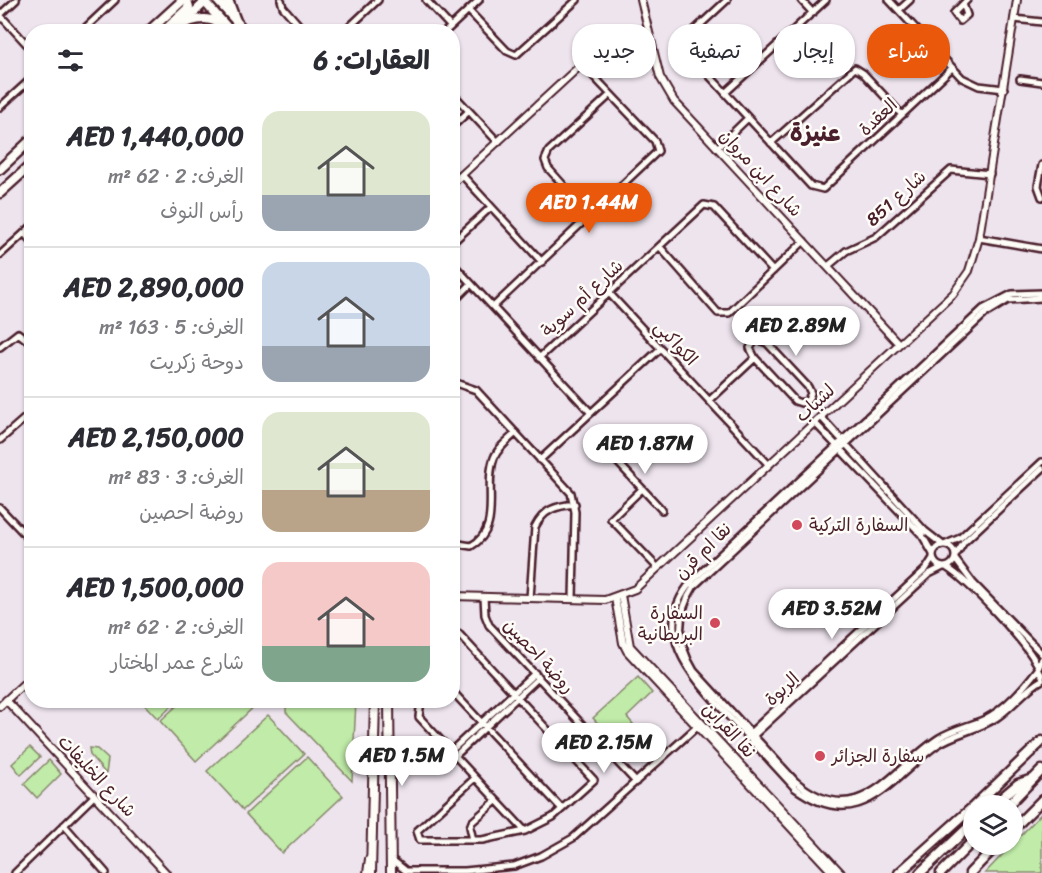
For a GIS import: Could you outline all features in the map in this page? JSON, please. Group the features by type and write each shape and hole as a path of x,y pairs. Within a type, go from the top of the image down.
{"main road":[{"path":"157,24 185,0 189,7 171,24"},
{"path":"217,0 239,24"},
{"path":"228,0 236,21"},
{"path":"182,24 205,1 225,24"},
{"path":"188,24 202,18 214,20 220,24"},
{"path":"0,169 24,146"},
{"path":"0,193 24,171"},
{"path":"371,873 375,708"},
{"path":"389,708 391,873"},
{"path":"986,795 1042,741"},
{"path":"1018,795 1042,770"},
{"path":"1005,795 1018,784 1033,779"},
{"path":"1023,819 1042,800"},
{"path":"901,871 963,816"},
{"path":"920,873 963,832"},
{"path":"941,873 963,851"},
{"path":"970,873 987,855"},
{"path":"901,871 933,859"}],"street":[{"path":"16,0 0,15 24,41"},
{"path":"90,24 115,0"},
{"path":"281,0 283,7 298,24"},
{"path":"353,24 378,0"},
{"path":"426,0 447,24"},
{"path":"453,24 479,0"},
{"path":"468,10 510,54 516,55 577,0"},
{"name":"شارع ابن مروان","path":"641,0 647,24"},
{"name":"العقدة","path":"727,0 685,39 683,45 811,186 821,190 952,68"},
{"path":"801,0 813,12"},
{"path":"725,93 826,0"},
{"path":"889,0 952,68 970,83 1004,88"},
{"path":"899,10 910,0"},
{"name":"لشباب","path":"618,596 634,588 658,568 958,289 969,271 979,238 1017,0"},
{"path":"1014,19 1042,22"},
{"name":"شارع ابن مروان","path":"656,61 665,89 899,344"},
{"path":"771,143 855,68 902,115"},
{"path":"542,262 462,175 572,73"},
{"path":"493,307 658,151 655,141 595,78"},
{"path":"1020,79 1042,82"},
{"path":"0,107 24,85"},
{"path":"591,216 548,168 544,160 549,151 610,95"},
{"path":"460,101 498,142"},
{"path":"460,119 469,111"},
{"path":"717,148 748,118"},
{"path":"1042,165 1038,186 1042,197"},
{"name":"شارع 851","path":"828,266 846,251 876,237 951,170 990,174"},
{"name":"شارع أم سوية","path":"539,358 702,206 709,204 773,271"},
{"path":"460,236 491,207"},
{"path":"0,255 24,233"},
{"path":"979,238 1042,249"},
{"path":"660,247 721,314 729,313 804,241"},
{"path":"460,272 591,413"},
{"path":"460,295 471,284"},
{"name":"نقا ام قرن","path":"1042,292 1018,292 989,304 840,444 694,586 682,608 680,634 687,658 694,671 750,736 802,792 830,804 858,803 885,791 937,745 996,718 1042,678"},
{"name":"الكواكبي","path":"609,293 769,465"},
{"name":"نقا ام قرن","path":"840,444 989,310 1015,298 1042,298"},
{"path":"0,347 18,333 24,338"},
{"path":"756,339 762,339 808,387 811,393 808,400 801,404 795,401 755,358 751,353 750,345 756,339"},
{"path":"540,460 660,349"},
{"path":"709,401 755,358"},
{"path":"460,384 476,390 568,489 575,504 573,599"},
{"path":"821,417 840,444 922,535 937,564 960,577 1018,638 1038,667 1042,678"},
{"path":"0,440 24,419"},
{"path":"815,423 840,444 925,531 953,549 974,584 1042,654"},
{"path":"460,544 471,546 485,536 489,526 492,464 498,450 516,433"},
{"path":"611,455 662,510"},
{"path":"933,556 944,545 960,537 1042,462"},
{"path":"945,567 956,557 964,542 1042,469"},
{"path":"642,489 611,519 658,568"},
{"path":"530,598 533,532 537,523 553,507 575,504"},
{"path":"0,508 24,534"},
{"name":"الربوة","path":"750,736 926,569 933,556"},
{"name":"الربوة","path":"750,736 929,574 945,567"},
{"path":"460,596 605,600 618,596"},
{"name":"نقا القراين","path":"618,596 625,648 841,873"},
{"name":"روضة احصين","path":"484,597 485,615 489,624 636,782"},
{"path":"460,635 594,780 562,809 525,831 502,838 426,842 420,840 416,834 475,778"},
{"name":"نقا ام قرن","path":"750,736 805,789 834,800 856,798 886,784 941,737 995,713 1024,687 1042,659"},
{"path":"453,754 537,675"},
{"path":"0,706 24,683"},
{"path":"460,699 562,809"},
{"name":"شارع الخليفات","path":"6,700 166,873"},
{"path":"420,708 419,717 525,831"},
{"path":"408,873 491,870 529,862 573,838 699,724"},
{"name":"نقا القراين","path":"699,724 833,873"},
{"path":"15,873 94,796"},
{"path":"473,840 470,827 472,822 496,801"},
{"path":"64,825 106,873"},
{"path":"366,873 371,843"},
{"path":"391,859 400,868 415,872"}],"green space":[{"path":"638,677 652,693 627,717 633,724 614,741 593,718"},
{"path":"148,708 170,708 158,719"},
{"path":"174,708 253,708 196,761 160,721"},
{"path":"286,708 356,708 352,781 286,712"},
{"path":"268,715 304,754 243,810 207,771"},
{"path":"30,747 40,757 21,775 12,764"},
{"path":"89,748 97,749 108,759 106,774 90,755"},
{"path":"307,757 343,796 282,853 246,814"},
{"path":"49,760 61,774 37,798 24,784"},
{"path":"1042,813 1042,873 985,873 1002,855 1023,855 1023,833"}],"place":[{"name":"السفارة التركية","path":"797,525"},
{"name":"السفارة البريطانية","path":"715,623"},
{"name":"سفارة الجزائر","path":"820,756"}],"district":[{"name":"عنيزة","path":"815,133"}]}
